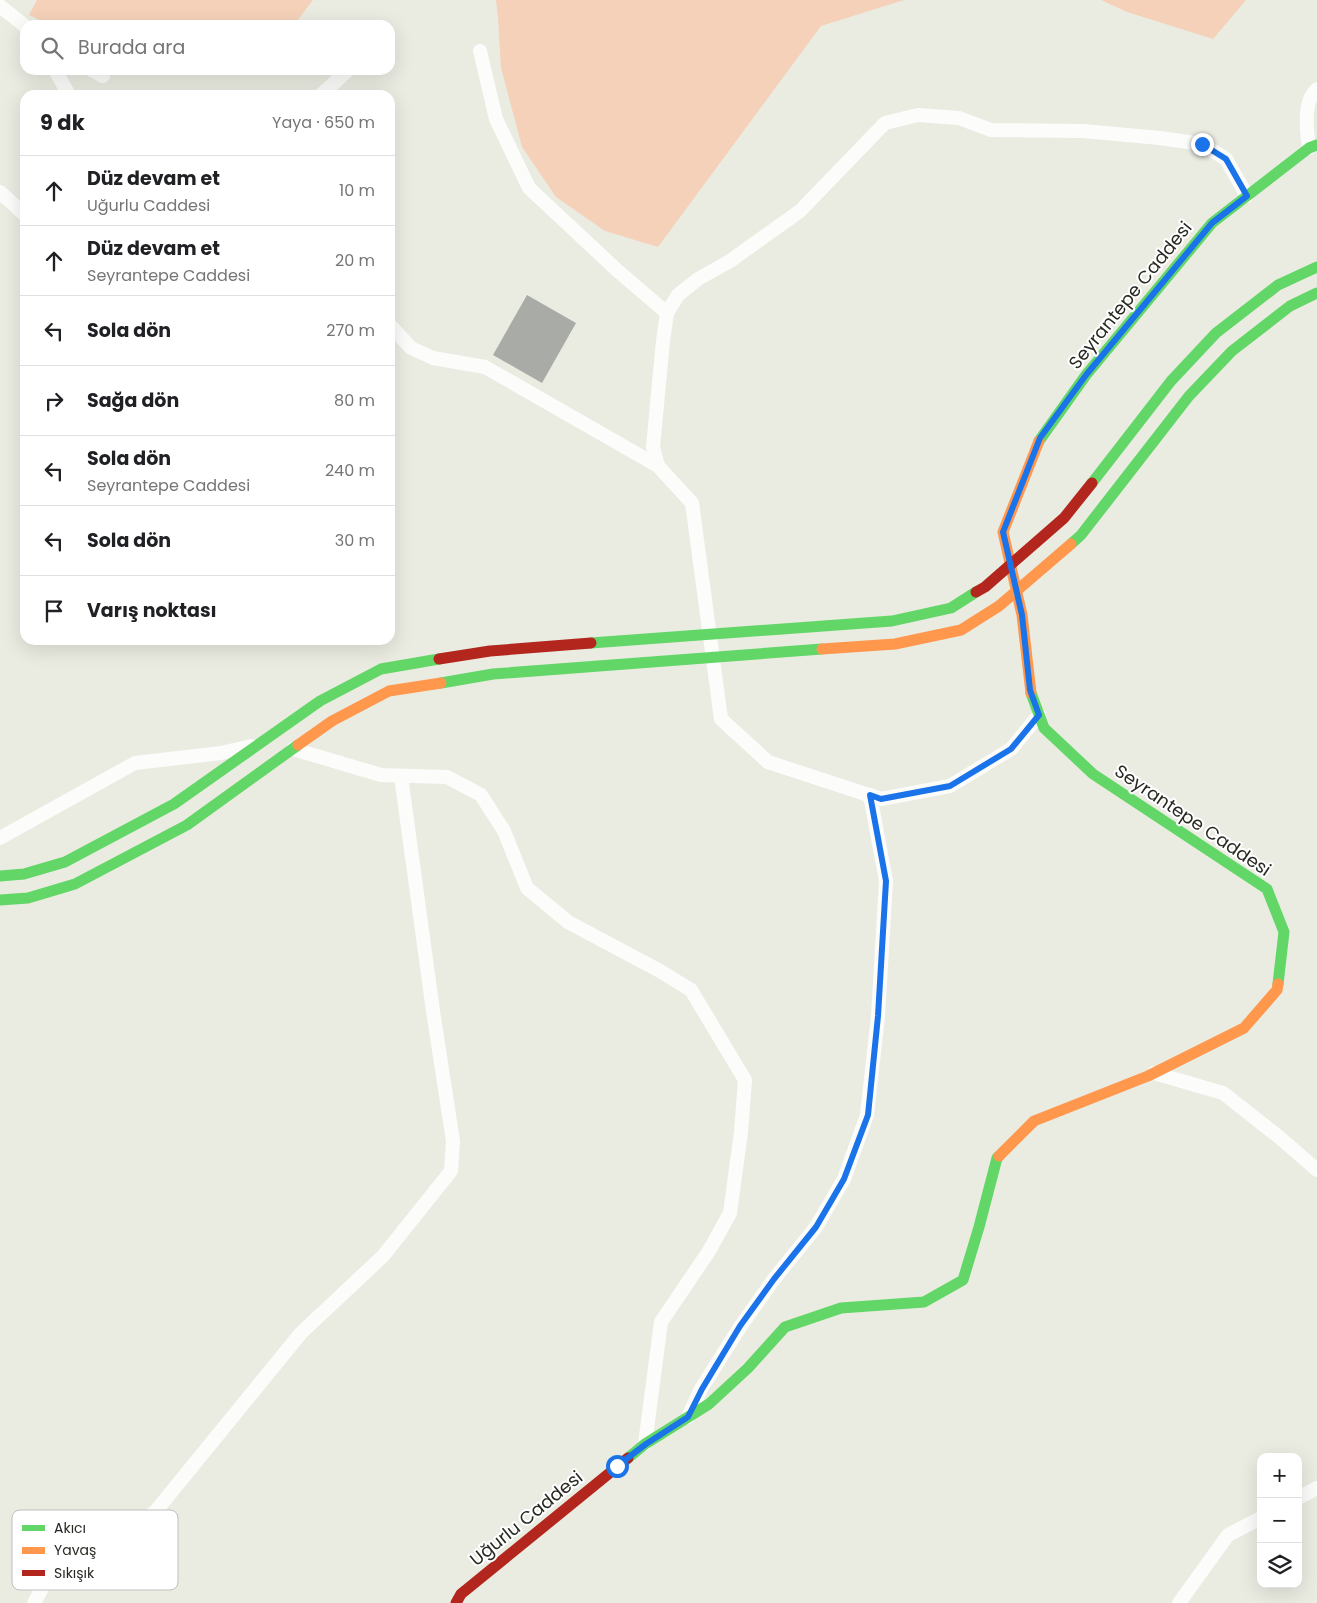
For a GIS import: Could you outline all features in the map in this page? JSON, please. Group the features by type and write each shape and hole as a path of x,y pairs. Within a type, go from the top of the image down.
{"main road":[{"name":"Seyrantepe Caddesi","path":"646,1444 709,1404 748,1368 785,1327 841,1308 924,1302 963,1280 980,1227 997,1158 1034,1121 1154,1073 1244,1028 1277,990 1284,932 1267,889 1093,774 1044,728 1030,690 1022,615 1003,532 1040,438 1086,375 1212,223 1313,147"},
{"path":"0,876 24,874 65,862 174,804 320,701 382,669 490,651 892,621 951,608 985,587 1064,518 1171,381 1216,333 1278,285 1317,267"},
{"path":"0,900 28,898 75,884 187,824 332,721 389,691 493,674 895,644 960,630 999,606 1081,535 1189,396 1232,351 1290,306 1317,293"},
{"name":"Uğurlu Caddesi","path":"456,1603 468,1588 646,1444"}],"street":[{"path":"0,6 20,23"},
{"path":"480,51 496,119 530,188 619,272 667,313"},
{"path":"58,75 66,90"},
{"path":"326,90 343,75"},
{"path":"1313,147 1307,127 1309,103 1314,91 1317,89"},
{"path":"658,466 653,447 663,341 667,313 678,296 698,279 730,261 800,211 885,123 918,115 960,118 991,130 1083,131 1202,144 1226,159 1247,196"},
{"path":"0,192 20,210"},
{"path":"395,331 411,348 433,358 485,367 658,466 692,503 721,719 768,762 881,799 950,786 1011,749 1039,715"},
{"path":"0,838 135,763 221,753 258,745"},
{"path":"293,749 382,776 448,777 481,795 504,831 527,888 568,922 660,971 691,990 745,1080 741,1132 730,1213 708,1251 661,1322 646,1444"},
{"path":"157,1510 301,1333 382,1256 452,1171 453,1141 401,776"},
{"path":"688,1417 702,1389 740,1326 774,1279 816,1227 844,1179 868,1115 878,1016 886,881 870,795"},
{"path":"1154,1073 1223,1092 1317,1170"},
{"path":"1302,1496 1317,1488"},
{"path":"1179,1603 1228,1535 1257,1520"},
{"path":"34,1603 41,1590"}],"shaded area":[{"path":"37,0 313,0 298,20 40,20 29,15"},
{"path":"496,0 904,0 821,26 658,247 605,231 556,197 522,147 501,68"},
{"path":"1101,0 1246,0 1213,39 1127,12"}],"building":[{"path":"527,295 576,323 542,383 493,355"}],"traffic: fast":[{"path":"1039,441 1086,375 1212,223 1309,148 1317,145"},
{"path":"1092,483 1171,381 1216,333 1278,285 1317,267"},
{"path":"1071,544 1081,535 1189,396 1232,351 1290,306 1317,293"},
{"path":"591,643 892,621 951,608 976,592"},
{"path":"441,683 493,674 822,649"},
{"path":"0,876 24,874 65,862 174,804 320,701 381,669 439,659"},
{"path":"1031,693 1044,728 1093,774 1267,889 1284,932 1278,984"},
{"path":"0,900 28,898 75,884 187,825 298,745"},
{"path":"628,1458 645,1444 709,1404 748,1368 785,1327 841,1308 924,1302 963,1280 999,1156"}],"traffic: slow":[{"path":"1031,693 1022,615 1003,532 1039,441"},
{"path":"822,649 895,644 961,630 999,606 1071,544"},
{"path":"298,745 332,721 389,691 441,683"},
{"path":"999,1156 1034,1121 1148,1076 1244,1028 1277,990 1278,984"}],"traffic: jam":[{"path":"976,592 985,587 1064,518 1092,483"},
{"path":"439,659 490,651 591,643"},
{"path":"456,1603 461,1594 628,1458"}],"route":[{"path":"617,1466 646,1444 688,1417 702,1389 740,1326 774,1279 816,1227 844,1179 868,1115 878,1016 886,881 870,795 881,799 950,786 1011,749 1039,715 1030,690 1022,615 1003,532 1040,438 1086,375 1212,223 1247,196 1226,159 1202,144"}]}
